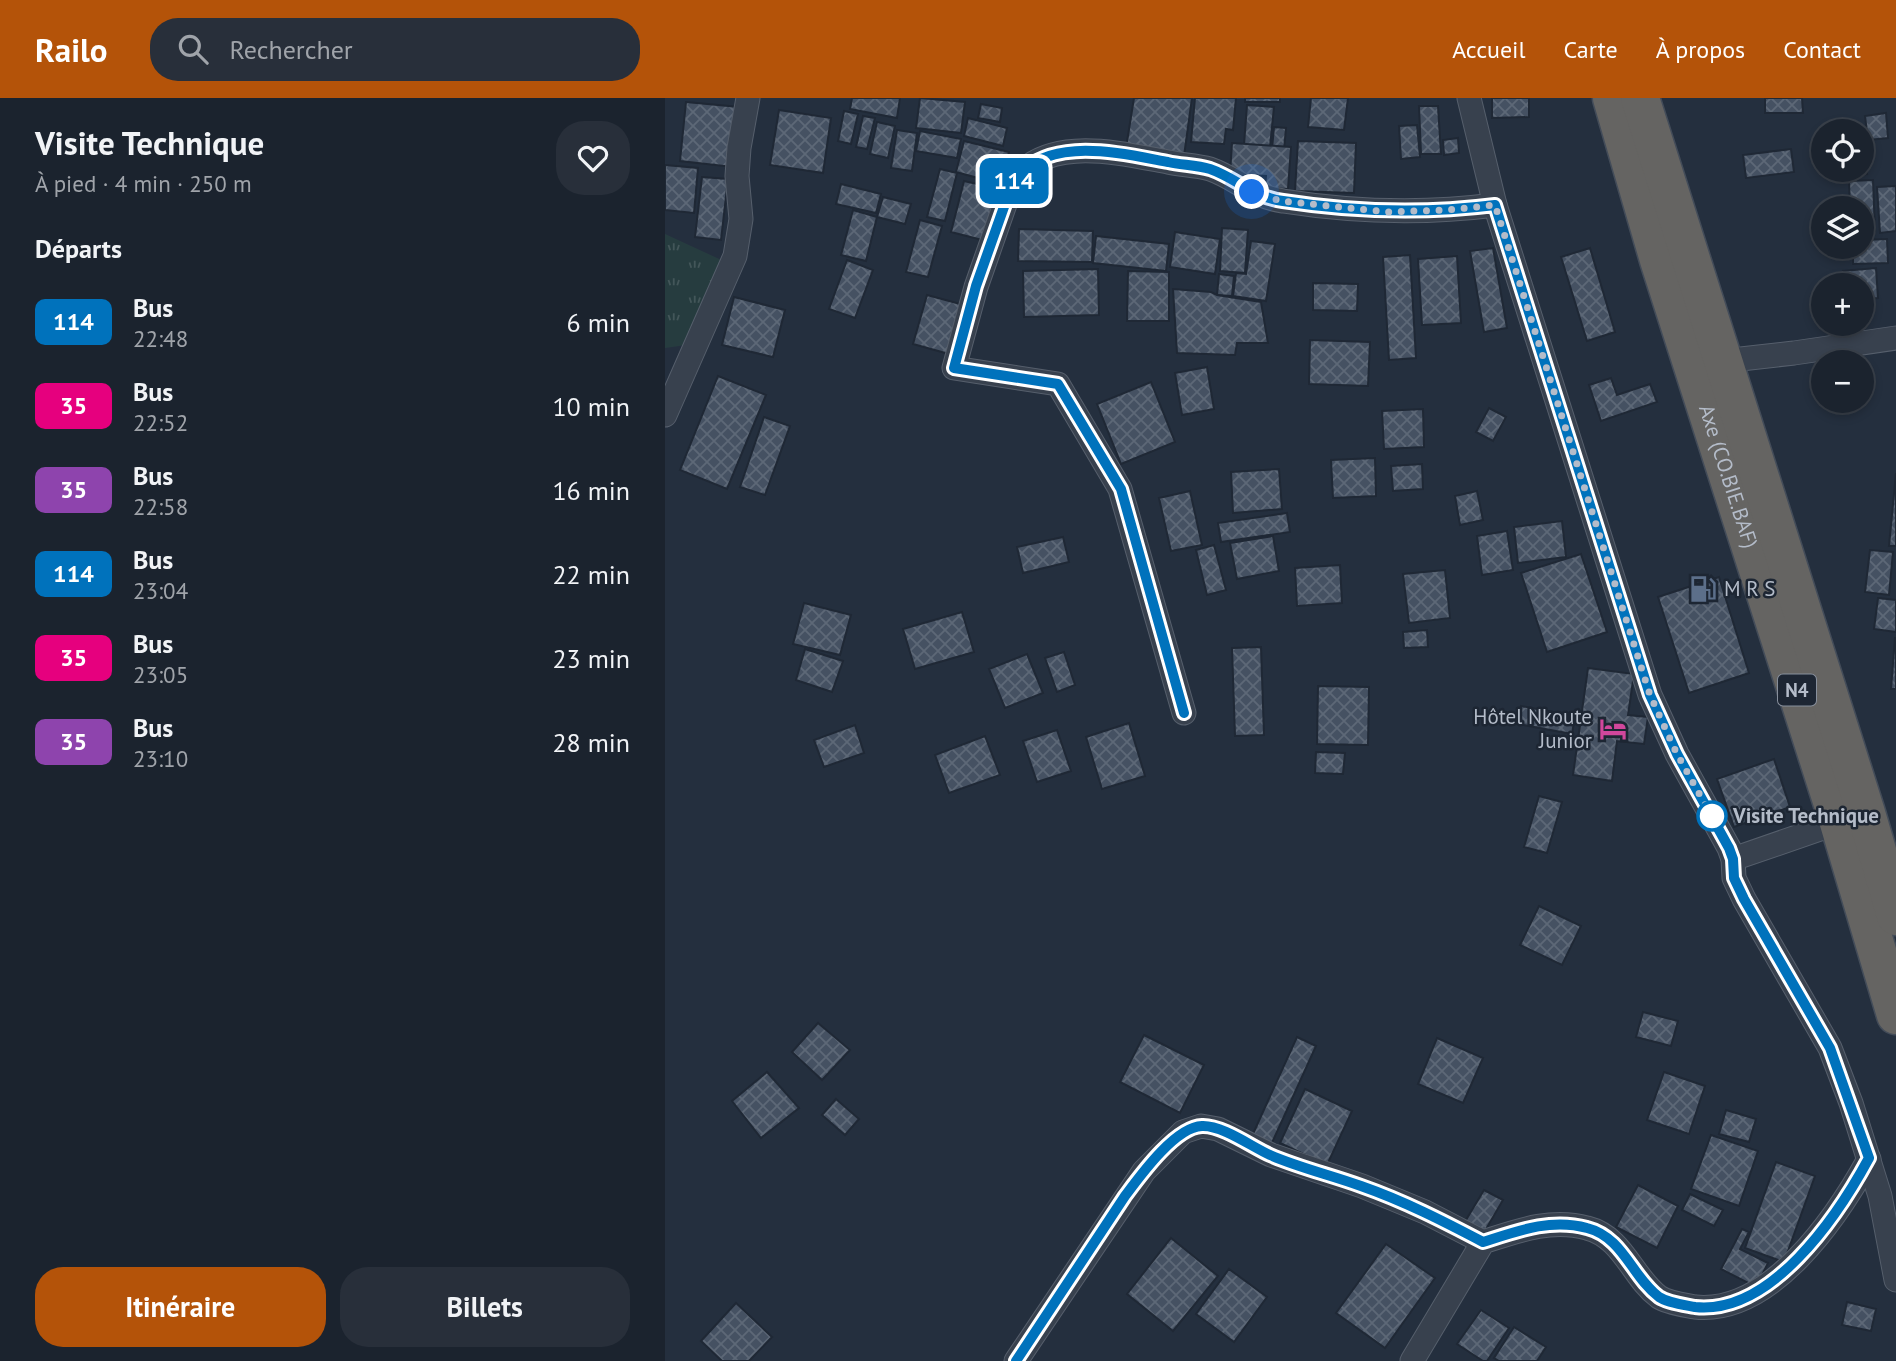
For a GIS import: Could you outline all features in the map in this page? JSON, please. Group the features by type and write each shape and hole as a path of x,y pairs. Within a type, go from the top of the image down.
{"highway":[{"name":"Axe (CO.BIE.BAF)","path":"1612,98 1650,179"},
{"name":"Axe (CO.BIE.BAF)","path":"1640,98 1659,260 1708,363 1853,818 1896,1015"},
{"name":"Axe (CO.BIE.BAF)","path":"1853,818 1896,916"}],"street":[{"path":"665,415 735,256 741,219 737,176 739,148 748,98"},
{"path":"1469,98 1495,205 1650,695 1677,754 1729,848 1733,859 1734,878 1744,899 1830,1048 1869,1158 1888,1233 1896,1280"},
{"path":"1184,713 1121,489 1058,384 954,368 976,286 1018,173 1042,158 1080,151 1113,152 1213,170 1252,192 1281,201 1387,212 1495,205"},
{"path":"1708,363 1896,338"},
{"path":"1733,859 1853,818"},
{"path":"1016,1361 1144,1171 1183,1132 1201,1126 1218,1129 1271,1155 1362,1186 1425,1212 1483,1242"},
{"path":"1412,1361 1483,1242 1528,1227 1559,1224 1588,1228 1611,1239 1660,1297 1687,1306 1710,1308 1729,1305 1748,1297 1767,1284 1808,1247 1832,1220 1869,1158"}],"green space":[{"path":"665,234 730,264 693,344 665,348"}],"building":[{"path":"852,98 900,98 897,118 850,109"},
{"path":"920,98 965,102 961,133 916,128"},
{"path":"1134,98 1192,98 1184,156 1126,148"},
{"path":"1195,98 1236,98 1233,130 1226,129 1224,144 1191,142"},
{"path":"1245,98 1280,98 1280,102 1245,102"},
{"path":"1311,98 1348,98 1344,130 1308,127"},
{"path":"1492,98 1529,98 1529,117 1492,118"},
{"path":"1765,98 1802,98 1803,113 1765,113"},
{"path":"686,102 739,107 733,167 680,161"},
{"path":"981,104 1002,108 1000,122 978,118"},
{"path":"1247,105 1274,107 1270,147 1244,145"},
{"path":"1419,106 1438,106 1441,154 1421,154"},
{"path":"779,110 831,118 823,173 770,165"},
{"path":"844,111 858,114 851,144 838,141"},
{"path":"1886,113 1888,138 1874,139 1874,119 1865,119 1865,116"},
{"path":"863,116 875,118 867,149 856,147"},
{"path":"968,118 1007,128 1003,146 964,136"},
{"path":"877,122 895,126 888,158 870,154"},
{"path":"1417,125 1420,157 1401,159 1399,126"},
{"path":"1274,127 1286,128 1284,150 1272,149"},
{"path":"897,130 917,133 912,171 891,168"},
{"path":"920,131 961,139 957,158 916,151"},
{"path":"1458,138 1459,153 1444,155 1443,140"},
{"path":"964,141 1009,152 1000,184 956,172"},
{"path":"1298,141 1356,143 1354,193 1295,191"},
{"path":"1232,143 1291,147 1288,189 1265,188 1266,176 1230,174"},
{"path":"1791,149 1794,172 1746,178 1743,155"},
{"path":"665,165 698,168 694,213 665,210"},
{"path":"940,169 957,173 945,221 927,217"},
{"path":"702,177 728,179 721,240 695,237"},
{"path":"964,181 999,189 986,241 951,232"},
{"path":"1849,182 1873,182 1874,196 1850,196"},
{"path":"841,184 881,194 876,213 836,204"},
{"path":"1896,186 1896,231 1880,233 1877,187"},
{"path":"883,197 911,204 905,224 877,217"},
{"path":"853,210 877,217 866,261 841,255"},
{"path":"920,220 942,226 928,277 906,272"},
{"path":"1222,228 1248,230 1245,273 1220,271"},
{"path":"1019,229 1093,231 1092,262 1018,261"},
{"path":"1175,232 1220,239 1215,274 1170,267"},
{"path":"1096,236 1169,244 1166,271 1093,263"},
{"path":"1887,239 1888,263 1853,264 1853,259 1874,259 1874,240"},
{"path":"1251,241 1275,244 1266,301 1233,296 1236,273 1246,274"},
{"path":"1493,248 1507,328 1484,332 1470,251"},
{"path":"1590,248 1615,332 1587,341 1561,257"},
{"path":"1410,255 1416,358 1389,360 1383,257"},
{"path":"1457,256 1461,323 1422,325 1418,259"},
{"path":"847,260 873,270 855,318 829,309"},
{"path":"1876,268 1878,298 1874,298 1874,273 1843,271"},
{"path":"1098,269 1099,315 1024,317 1023,271"},
{"path":"1128,271 1169,272 1169,321 1127,321"},
{"path":"1219,274 1234,276 1232,296 1217,295"},
{"path":"1313,283 1358,284 1357,311 1313,310"},
{"path":"1173,289 1211,292 1261,302 1268,343 1237,343 1235,355 1177,353"},
{"path":"927,295 964,305 949,354 913,344"},
{"path":"734,297 785,310 773,357 722,345"},
{"path":"1310,340 1370,342 1368,386 1309,384"},
{"path":"1207,367 1214,409 1182,415 1175,373"},
{"path":"718,376 766,395 727,489 680,470"},
{"path":"1611,378 1617,395 1650,384 1657,402 1601,421 1589,385"},
{"path":"1151,382 1175,442 1121,464 1097,404"},
{"path":"1489,408 1506,417 1493,441 1476,432"},
{"path":"1423,409 1424,447 1384,449 1382,411"},
{"path":"764,417 790,426 765,495 740,487"},
{"path":"1375,458 1376,496 1333,498 1331,460"},
{"path":"1422,464 1423,489 1393,491 1391,466"},
{"path":"1279,469 1282,509 1233,513 1231,472"},
{"path":"1896,473 1896,546 1889,546"},
{"path":"1190,491 1202,545 1171,551 1159,498"},
{"path":"1477,491 1483,520 1460,525 1455,496"},
{"path":"1287,513 1290,532 1221,542 1218,523"},
{"path":"1562,521 1566,557 1518,563 1514,527"},
{"path":"1507,531 1513,570 1482,575 1477,536"},
{"path":"1273,536 1279,571 1237,579 1230,543"},
{"path":"1063,537 1069,562 1023,573 1017,547"},
{"path":"1214,545 1226,590 1207,595 1196,550"},
{"path":"1870,550 1893,552 1889,595 1865,592"},
{"path":"1581,554 1607,632 1547,652 1521,573"},
{"path":"1340,565 1342,603 1297,606 1295,568"},
{"path":"1445,570 1450,618 1409,623 1403,574"},
{"path":"1719,577 1749,673 1689,693 1658,597"},
{"path":"1878,598 1896,600 1896,632 1874,629"},
{"path":"804,603 851,615 840,655 793,644"},
{"path":"962,612 974,652 915,669 903,629"},
{"path":"1427,630 1428,647 1404,648 1403,632"},
{"path":"1895,638 1896,689 1891,689"},
{"path":"1261,647 1264,735 1235,736 1232,648"},
{"path":"805,649 843,661 832,692 796,680"},
{"path":"1064,652 1075,685 1057,692 1045,658"},
{"path":"1027,654 1043,693 1005,708 989,669"},
{"name":"Hôtel Nkoute Junior","path":"1588,668 1634,674 1628,715 1648,717 1644,744 1617,741 1612,781 1573,775"},
{"path":"1318,686 1369,687 1368,745 1317,744"},
{"path":"1521,706 1575,716 1572,734 1518,724"},
{"path":"1129,723 1145,776 1102,789 1086,737"},
{"path":"855,725 864,753 824,767 814,740"},
{"path":"1057,730 1071,771 1037,782 1023,741"},
{"path":"985,736 1000,775 949,793 935,755"},
{"path":"1316,752 1345,753 1343,774 1315,773"},
{"name":"Visite Technique","path":"1774,759 1790,807 1734,827 1717,779"},
{"path":"1539,796 1562,802 1547,853 1524,847"},
{"path":"1539,906 1581,926 1562,965 1520,945"},
{"path":"1643,1012 1678,1021 1671,1046 1636,1037"},
{"path":"818,1023 850,1050 822,1080 792,1052"},
{"path":"1144,1035 1204,1065 1180,1113 1120,1082"},
{"path":"1297,1037 1316,1046 1271,1145 1252,1136"},
{"path":"1437,1038 1483,1058 1463,1103 1418,1084"},
{"path":"767,1072 799,1108 761,1138 732,1101"},
{"path":"1664,1072 1705,1086 1689,1134 1647,1120"},
{"path":"1305,1089 1352,1111 1327,1165 1280,1143"},
{"path":"836,1099 859,1119 845,1135 822,1115"},
{"path":"1726,1110 1756,1119 1749,1142 1719,1134"},
{"path":"1711,1135 1758,1151 1739,1206 1691,1189"},
{"path":"1776,1162 1815,1176 1784,1262 1745,1248"},
{"path":"1638,1185 1678,1206 1657,1248 1616,1227"},
{"path":"1484,1190 1503,1200 1482,1236 1463,1225"},
{"path":"1690,1194 1723,1210 1714,1226 1682,1210"},
{"path":"1742,1229 1749,1232 1740,1249 1768,1263 1756,1287 1721,1269"},
{"path":"1171,1238 1218,1276 1173,1331 1127,1294"},
{"path":"1386,1244 1435,1278 1385,1348 1336,1313"},
{"path":"1229,1269 1267,1297 1234,1342 1196,1314"},
{"path":"1847,1302 1876,1309 1871,1331 1842,1325"},
{"path":"736,1303 772,1337 749,1361 722,1361 701,1341"},
{"path":"1481,1310 1509,1328 1487,1361 1457,1344"},
{"path":"1514,1327 1546,1347 1537,1361 1499,1361 1494,1358"}],"bus line":[{"name":"114","path":"1016,1361 1144,1171 1183,1132 1201,1126 1218,1129 1293,1164 1362,1186 1425,1212 1483,1242 1528,1227 1559,1224 1588,1228 1611,1239 1660,1297 1687,1306 1710,1308 1729,1305 1748,1297 1784,1270 1832,1220 1869,1158 1830,1048 1744,899 1734,878 1733,859 1729,848 1677,754 1650,695 1495,205 1387,212 1281,201 1252,192 1213,170 1113,152 1080,151 1042,158 1018,173 976,286 954,368 1058,384 1121,489 1184,713"}],"place":[{"name":"M R S","path":"1703,589"},
{"name":"Hôtel Nkoute Junior","path":"1613,729"},
{"name":"Visite Technique","path":"1712,816"}],"route":[{"path":"1252,192 1281,201 1387,212 1495,205 1650,695 1677,754 1716,824 1712,816"}]}
